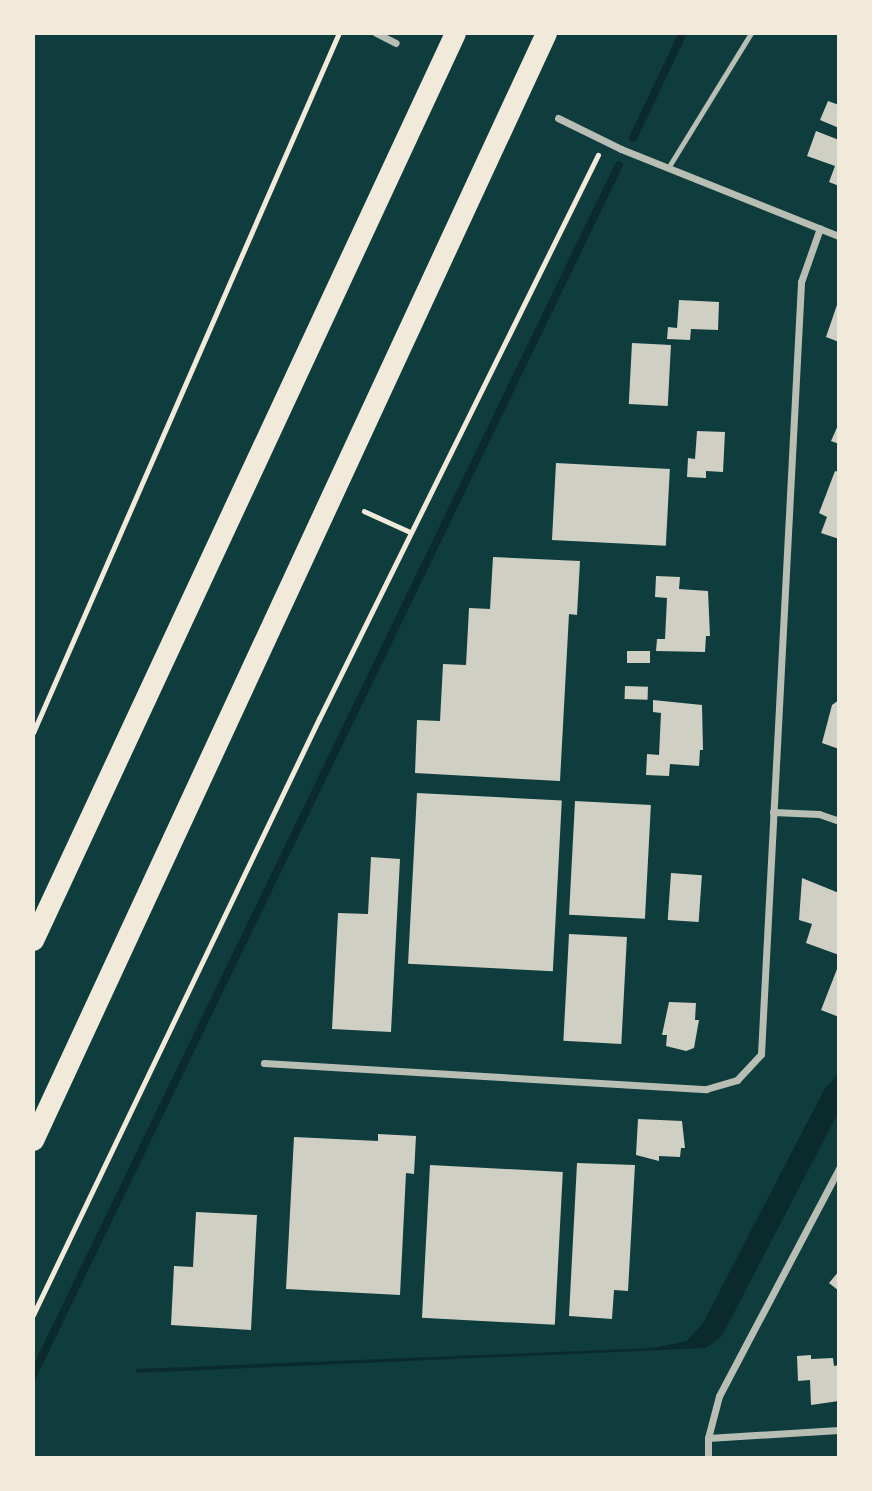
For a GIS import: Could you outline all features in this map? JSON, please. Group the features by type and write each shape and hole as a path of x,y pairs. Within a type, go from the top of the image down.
{"highway":[{"path":"33,940 454,33"},
{"path":"33,1140 546,33"}],"street":[{"path":"376,33 396,43"},
{"path":"558,118 668,168 839,236"},
{"path":"264,1063 706,1089 737,1080 761,1054 801,282 820,228"},
{"path":"773,812 819,814 839,821"},
{"path":"708,1458 708,1438 719,1396 839,1168"},
{"path":"708,1438 839,1430"}],"lane":[{"path":"668,168 751,33"}],"path":[{"path":"33,733 339,33"},
{"path":"33,1315 410,532 605,141"},
{"path":"364,511 410,532"}],"water":[{"path":"839,1073 839,1111 722,1336 706,1348 135,1373 137,1369 653,1348 687,1341 703,1323 824,1090"}],"building":[{"path":"828,101 839,105 839,128 820,120"},
{"path":"816,131 839,140 839,186 829,182 835,166 807,156"},
{"path":"839,299 839,342 826,337"},
{"path":"679,300 719,302 718,330 691,329 690,340 667,339 668,327 677,328"},
{"path":"632,343 671,345 668,406 629,404"},
{"path":"839,423 839,444 831,441"},
{"path":"697,431 725,432 723,472 706,471 706,478 687,477 688,458 695,459"},
{"path":"556,463 670,469 666,546 552,540"},
{"path":"835,471 839,472 839,539 821,533 827,517 819,513"},
{"path":"493,557 580,561 577,615 569,614 560,781 415,773 417,720 440,721 443,664 466,665 469,608 490,609"},
{"path":"656,576 680,577 679,589 708,591 710,636 706,636 705,652 656,651 657,639 665,639 667,598 655,597"},
{"path":"627,651 650,651 650,663 627,663"},
{"path":"625,686 648,687 648,700 625,699"},
{"path":"653,700 702,705 703,750 700,750 699,766 670,764 669,776 646,775 647,754 659,755 661,713 653,712"},
{"path":"839,700 839,749 822,743 832,705"},
{"path":"417,793 562,801 553,971 408,964"},
{"path":"575,801 651,805 645,919 569,915"},
{"path":"371,857 400,859 391,1032 332,1029 338,913 368,914"},
{"path":"671,873 702,875 699,922 668,920"},
{"path":"802,878 839,893 839,955 806,943 812,924 799,920"},
{"path":"569,934 627,937 621,1044 563,1041"},
{"path":"839,964 839,1017 821,1010"},
{"path":"669,1002 696,1003 695,1020 699,1020 694,1048 686,1051 666,1046 667,1035 662,1035"},
{"path":"638,1119 682,1121 685,1148 681,1148 680,1157 659,1156 659,1161 636,1155"},
{"path":"378,1134 416,1136 414,1174 406,1173 400,1295 286,1289 294,1137 378,1141"},
{"path":"577,1163 635,1165 628,1291 614,1290 612,1319 569,1316"},
{"path":"430,1165 563,1172 555,1325 422,1318"},
{"path":"196,1212 257,1215 251,1330 171,1325 174,1266 193,1267"},
{"path":"839,1271 839,1291 829,1283"},
{"path":"811,1355 811,1359 833,1358 834,1366 839,1365 839,1401 811,1405 810,1380 798,1381 797,1356"}],"waterway":[{"path":"633,138 683,33"},
{"path":"33,1375 619,165"}]}
